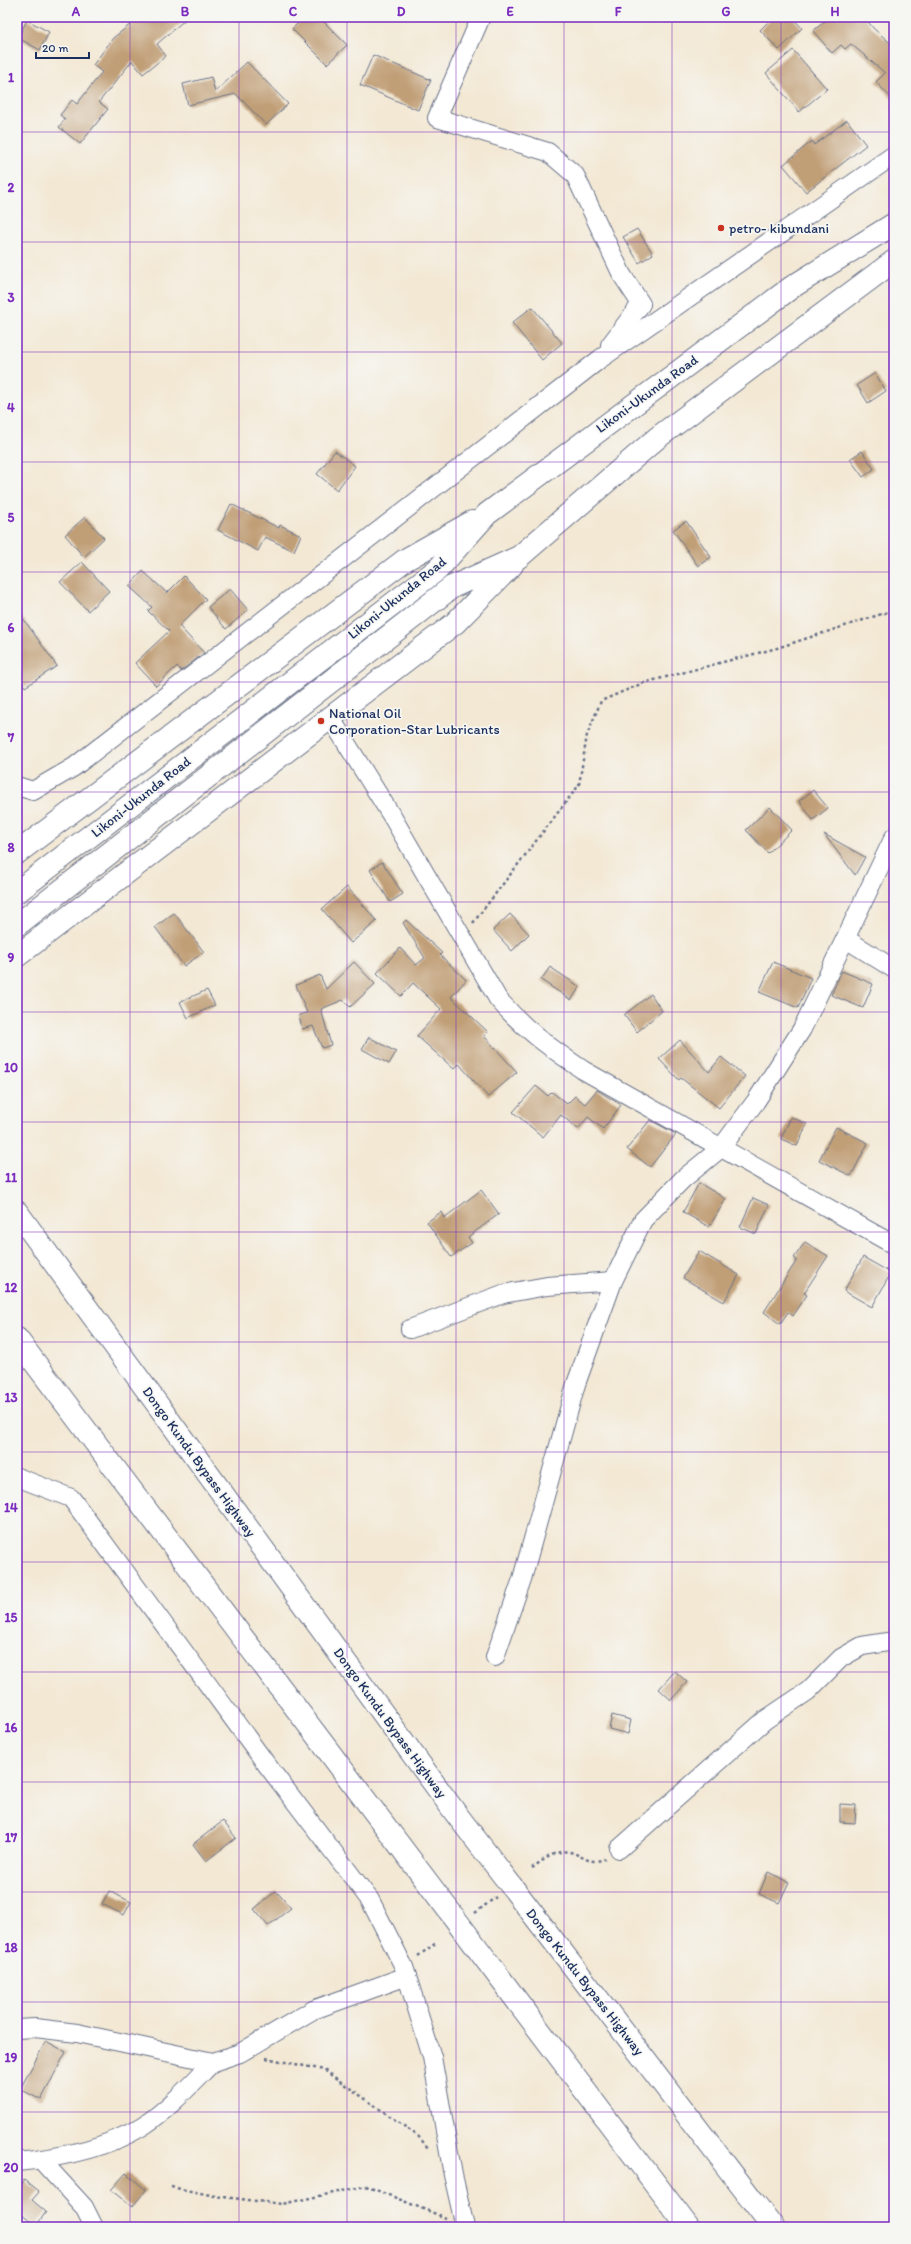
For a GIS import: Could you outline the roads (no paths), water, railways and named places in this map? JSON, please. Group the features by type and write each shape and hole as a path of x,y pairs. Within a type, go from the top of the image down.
{"highway":[{"name":"Likoni-Ukunda Road","path":"17,892 438,568 486,514 792,287 885,227 894,224"},
{"name":"Likoni-Ukunda Road","path":"17,924 452,586 519,557 657,438 894,261"},
{"path":"17,853 405,560 486,514"},
{"path":"17,956 455,623 519,557"},
{"name":"Dongo Kundu Bypass Highway","path":"17,1212 457,1815 773,2227"},
{"path":"17,1339 688,2227"}],"street":[{"path":"481,17 437,118 548,152 575,176 622,275 641,304 600,359"},
{"path":"17,786 33,791 74,767 600,359 894,154"},
{"path":"330,717 393,818 498,999 533,1035 583,1070 894,1245"},
{"path":"495,1657 522,1579 576,1384 613,1281 643,1220 683,1179 721,1148 756,1101 802,1029 894,837"},
{"path":"846,939 894,969"},
{"path":"410,1329 503,1294 547,1286 613,1281"},
{"path":"17,1477 71,1498 266,1765 370,1900 386,1927 407,1976 432,2056 453,2175 465,2226"},
{"path":"619,1849 765,1720 808,1691 841,1658 862,1646 894,1641"},
{"path":"17,2162 42,2160 103,2145 142,2126 168,2106 213,2062 240,2053 313,2010 407,1976"},
{"path":"17,2029 35,2028 77,2033 213,2062"},
{"path":"42,2160 84,2207 94,2227"}],"place":[{"name":"petro- kibundani","path":"721,228"},
{"name":"National Oil Corporation-Star Lubricants","path":"321,721"}]}
